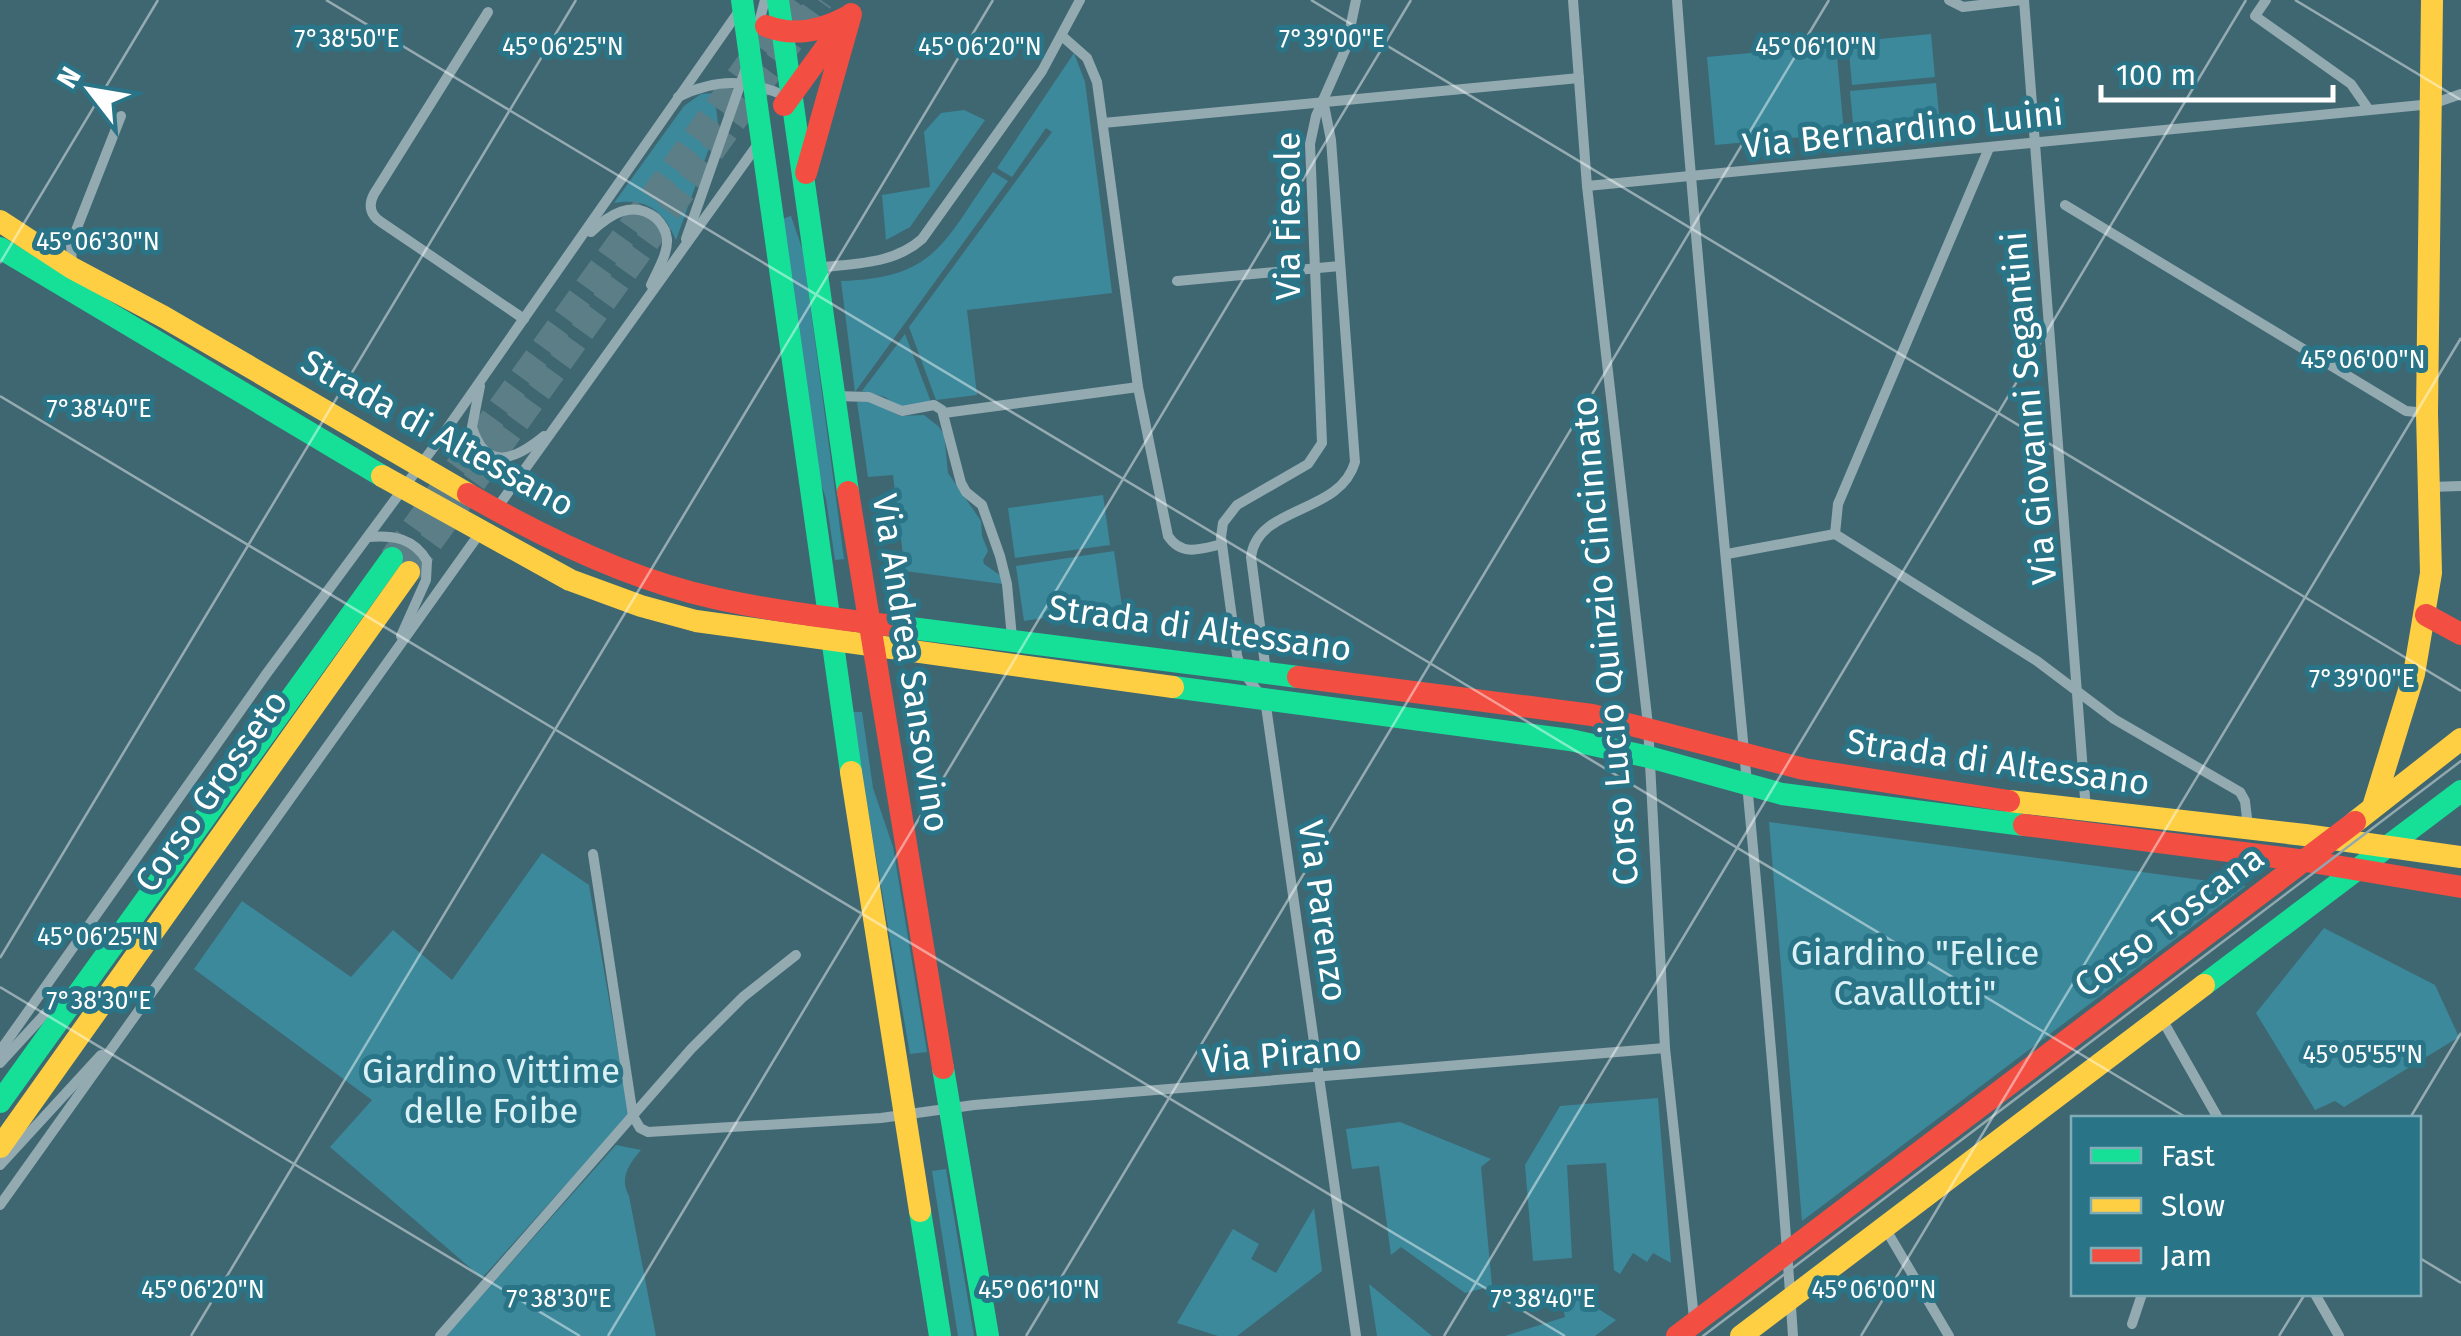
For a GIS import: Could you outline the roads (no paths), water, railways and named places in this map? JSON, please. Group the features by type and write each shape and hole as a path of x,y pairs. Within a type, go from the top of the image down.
{"street":[{"name":"Via Andrea Sansovino","path":"778,0 867,622 988,1336"},
{"path":"754,86 796,0"},
{"path":"816,268 886,259 922,240 1035,81 1080,0"},
{"path":"1323,100 1346,48 1356,0"},
{"name":"Corso Lucio Quinzio Cincinnato","path":"1573,0 1587,186 1648,725 1666,1048 1690,1331"},
{"path":"1677,0 1793,1336"},
{"path":"1949,0 1963,7 2023,0"},
{"name":"Via Giovanni Segantini","path":"2023,0 2086,812"},
{"path":"2266,0 2255,16 2350,84 2369,110"},
{"path":"2360,869 2373,808 2414,674 2431,574 2427,413 2432,0"},
{"name":"Via Andrea Sansovino","path":"751,6 750,55 831,642 940,1336"},
{"path":"751,6 782,33 820,29 856,7"},
{"name":"Corso Grosseto","path":"0,1051 210,753 404,489 677,97 751,6"},
{"path":"803,184 856,7"},
{"name":"Corso Grosseto","path":"0,1205 856,7"},
{"path":"488,12 370,205 380,222 524,319"},
{"path":"1062,36 1090,63 1103,123 1138,387 1168,536 1176,546 1189,551 1222,544 1241,669 1265,701"},
{"path":"1103,123 1579,78"},
{"path":"677,97 712,82 754,86 790,98"},
{"name":"Corso Grosseto","path":"680,254 754,86"},
{"name":"Via Bernardino Luini","path":"1587,186 2432,104 2461,94"},
{"name":"Via Fiesole","path":"1266,672 1251,557 1254,544 1268,527 1341,488 1355,462 1330,140 1323,100"},
{"name":"Via Fiesole","path":"1222,544 1223,523 1232,508 1305,466 1322,443 1310,144 1323,100"},
{"path":"68,278 71,243 122,116"},
{"path":"1836,534 1838,504 1989,148"},
{"path":"2066,206 2406,411 2427,413"},
{"name":"Corso Grosseto","path":"575,246 609,216 624,210 643,211 656,218 665,230 667,245 645,300"},
{"name":"Strada di Altessano","path":"0,221 68,278 404,489 570,580 641,606 728,627 831,642 1554,738 1649,757 1782,794 2306,861 2461,888"},
{"name":"Strada di Altessano","path":"0,248 164,316 496,510 596,559 655,582 714,598 828,617 1530,706 1648,725 1836,776 2086,812 2461,857"},
{"path":"1177,282 1340,266"},
{"name":"Corso Grosseto","path":"483,375 473,407 472,427 476,440 488,453 501,458 518,455 554,427"},
{"path":"944,413 1138,387"},
{"path":"834,396 869,397 902,411 934,405 944,413 961,484 982,506 1003,566 1012,639"},
{"path":"2430,487 2461,486"},
{"path":"1727,554 1836,534 2037,661 2114,718 2240,792 2248,829"},
{"name":"Corso Grosseto","path":"368,538 394,537 408,542 421,552 428,567 424,586 393,656"},
{"name":"Corso Grosseto","path":"0,1102 124,930 401,565 0,1148"},
{"path":"2426,615 2461,634"},
{"name":"Via Parenzo","path":"1266,672 1265,701 1356,1336"},
{"name":"Corso Toscana","path":"1690,1331 1786,1251 2334,840 2461,739"},
{"path":"1741,1336 2461,791"},
{"path":"593,854 633,1116"},
{"path":"2244,854 2259,896"},
{"name":"Corso Grosseto","path":"0,1063 84,968 124,930"},
{"path":"440,1336 726,1012 796,955"},
{"path":"2162,1020 2217,1116"},
{"name":"Corso Grosseto","path":"0,1165 85,1070 116,1042"},
{"name":"Via Pirano","path":"633,1116 640,1128 653,1133 1666,1048"},
{"path":"1884,1227 1949,1336"},
{"path":"2132,1324 2141,1296"},
{"path":"2316,1296 2338,1336"}],"tunnel":[{"path":"392,558 794,0"},
{"path":"409,572 821,0"}],"tram line":[{"path":"1703,1336 2461,761"}],"park label":[{"name":"Giardino \"Felice Cavallotti\"","path":"1915,973"},
{"name":"Giardino Vittime delle Foibe","path":"491,1091"}]}
